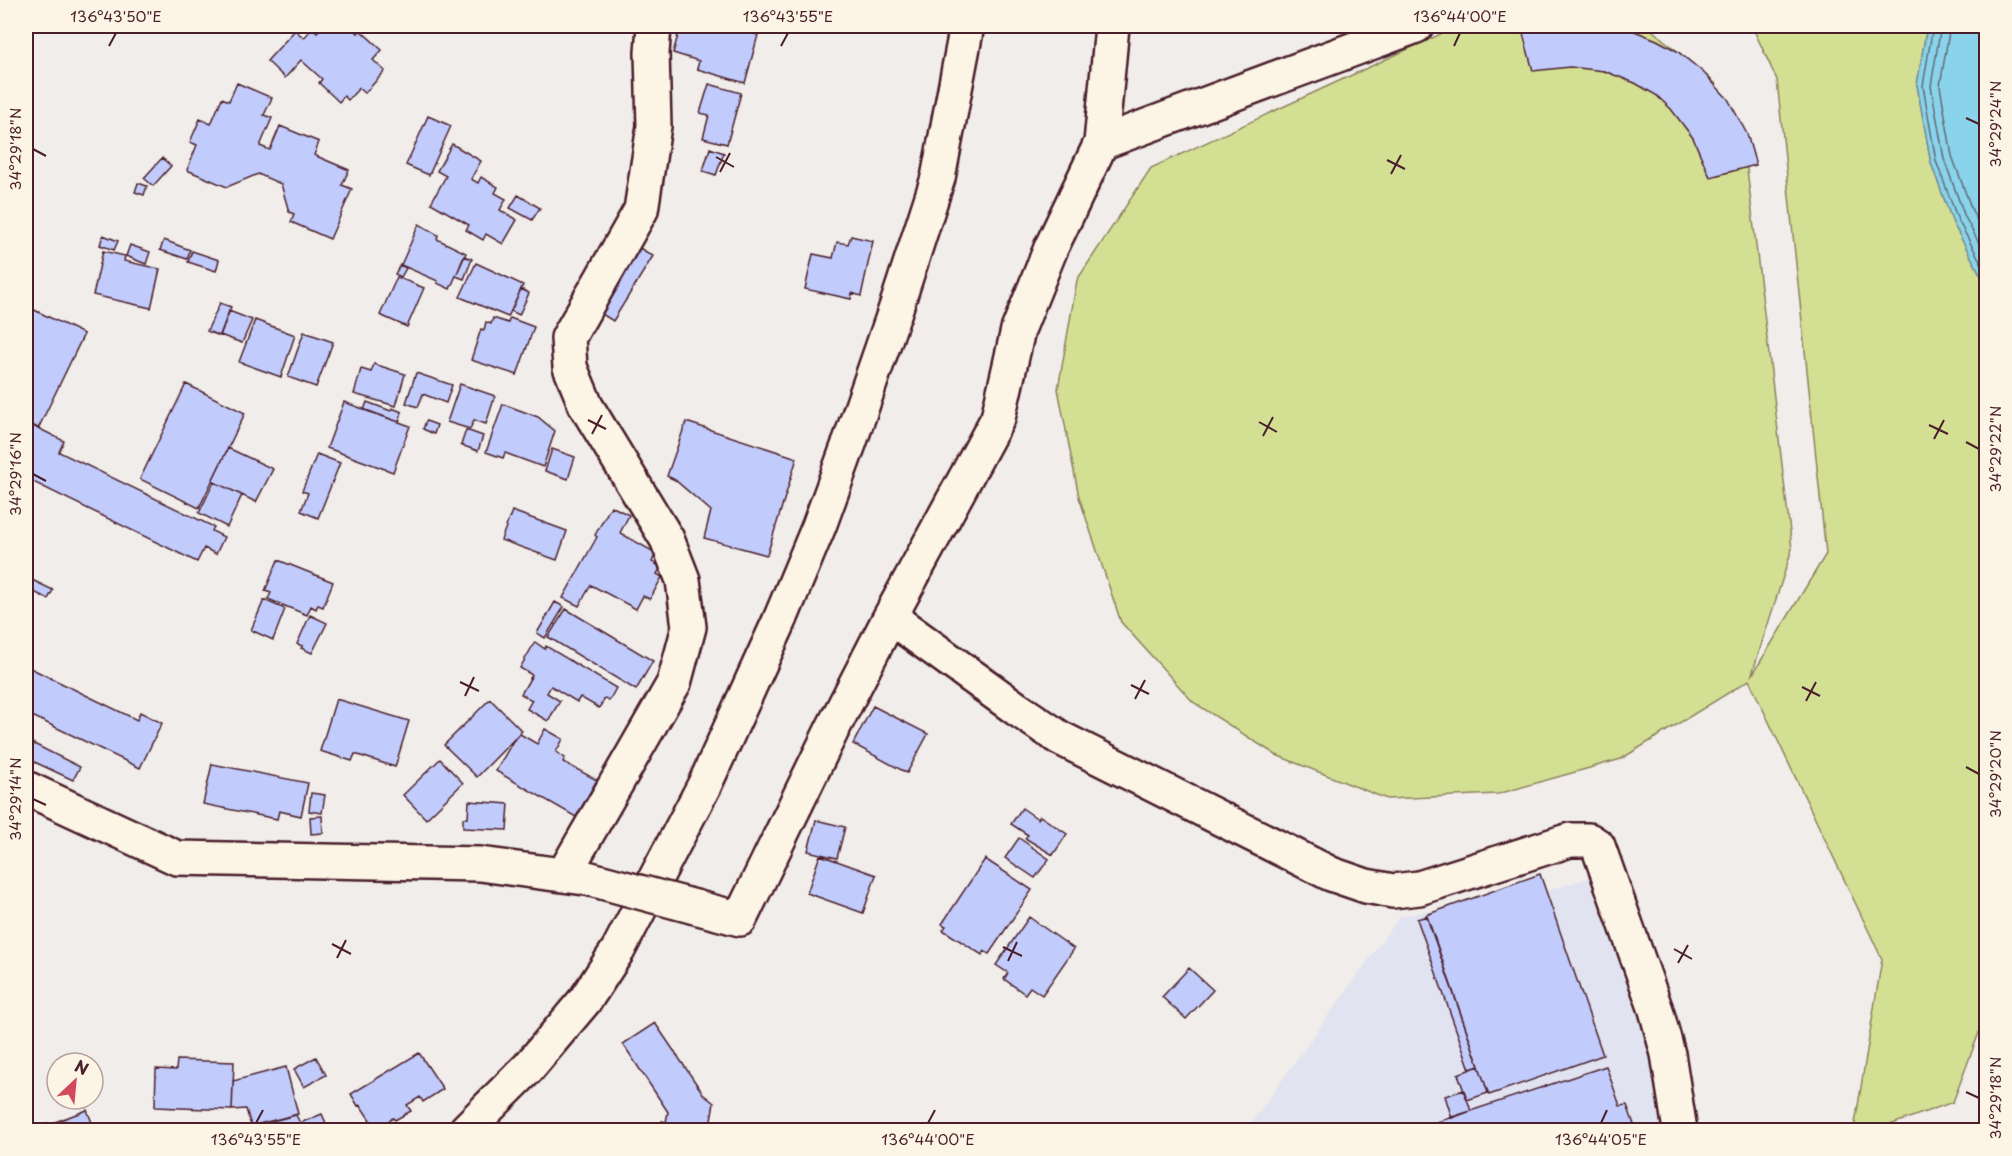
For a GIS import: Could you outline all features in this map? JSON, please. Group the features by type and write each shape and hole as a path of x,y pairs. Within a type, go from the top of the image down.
{"street":[{"path":"576,876 674,683 689,627 683,580 667,539 586,406 570,367 568,338 641,210 654,126 652,53 654,26"},
{"path":"466,1131 528,1068 585,999 618,950 705,784 774,633 819,526 850,441 938,178 967,26"},
{"path":"26,788 177,858 480,864 576,876 740,919 890,617 998,418 1018,330 1051,248 1101,143 1112,26"},
{"path":"1101,143 1416,26"},
{"path":"890,617 1060,738 1280,849 1348,880 1393,891 1419,888 1570,840 1589,840 1598,846 1656,1010 1668,1054 1680,1131"}],"shaded area":[{"path":"1595,876 1661,1070 1667,1130 1246,1130 1400,916 1543,892"}],"green space":[{"path":"1458,26 1647,26 1715,83 1746,161 1792,549 1751,677 1826,554 1777,80 1752,26 1927,26 1917,85 1931,163 1953,223 1986,285 1986,1014 1953,1102 1876,1130 1854,1130 1882,959 1749,680 1621,759 1498,794 1387,799 1276,755 1193,702 1121,622 1079,497 1058,389 1077,280 1151,168"}],"water":[{"path":"1927,26 1986,26 1986,285 1953,223 1931,163 1917,85"}],"building":[{"path":"323,26 350,26 358,33 360,30 382,50 373,60 385,71 365,93 359,88 348,100 344,96 339,102 319,83 322,79 301,60 285,78 267,61 295,30 304,38 312,28 317,32"},
{"path":"676,26 727,26 758,35 745,83 697,69 699,61 673,53 678,35 674,34"},
{"path":"1521,26 1622,26 1677,51 1703,72 1728,99 1747,134 1756,165 1710,177 1693,138 1671,109 1656,95 1635,83 1604,71 1570,67 1533,71"},
{"path":"237,83 272,98 264,115 272,118 260,146 270,150 280,126 319,142 314,155 349,170 342,185 352,189 330,239 291,222 294,214 289,212 281,184 258,174 227,187 187,170 197,145 190,142 200,119 211,124 222,98 229,101"},
{"path":"709,84 741,93 727,144 703,138 709,115 700,113"},
{"path":"428,116 451,126 429,175 406,165"},
{"path":"452,144 481,161 471,179 478,183 481,177 498,187 495,193 506,199 500,210 517,220 503,244 486,234 483,240 466,230 469,225 431,203 446,176 437,171"},
{"path":"710,148 724,153 716,175 703,171"},
{"path":"162,158 171,166 153,186 144,178"},
{"path":"138,183 147,186 144,195 135,192"},
{"path":"518,195 540,208 532,220 510,208"},
{"path":"419,224 438,235 437,239 466,253 450,289 437,283 438,281 401,265"},
{"path":"103,235 118,241 114,250 100,245"},
{"path":"851,236 873,241 861,296 852,293 851,299 805,289 813,254 833,258 837,242 848,244"},
{"path":"164,240 190,250 187,259 160,250"},
{"path":"633,244 653,256 613,321 594,309"},
{"path":"130,245 150,252 146,264 126,256"},
{"path":"103,251 125,256 124,261 160,269 151,308 93,295"},
{"path":"192,251 219,260 216,271 188,262"},
{"path":"464,256 472,259 464,279 456,276"},
{"path":"476,263 523,285 508,317 460,297"},
{"path":"400,265 406,268 401,277 395,274"},
{"path":"397,277 424,288 407,327 380,315"},
{"path":"521,289 529,293 519,315 511,311"},
{"path":"220,303 231,307 220,336 207,331"},
{"path":"26,306 84,334 38,429 26,422"},
{"path":"229,311 252,320 242,343 220,335"},
{"path":"493,318 508,323 510,318 534,327 517,375 471,360 481,329 484,330 486,322 491,324"},
{"path":"255,320 295,335 281,377 239,362"},
{"path":"304,332 333,342 316,387 288,377"},
{"path":"374,364 405,374 396,406 354,394 361,369 371,372"},
{"path":"416,373 452,385 446,403 423,394 418,407 406,403"},
{"path":"186,384 245,413 199,508 140,479"},
{"path":"460,384 495,396 486,424 474,420 470,429 447,422"},
{"path":"344,402 410,426 393,472 327,448"},
{"path":"367,402 391,411 392,408 402,412 399,422 364,410"},
{"path":"503,404 538,417 555,431 543,467 505,453 503,458 486,452"},
{"path":"426,421 437,425 434,434 423,429"},
{"path":"26,422 64,441 59,452 214,527 212,531 224,537 216,554 204,548 197,562 27,479 31,470 26,468"},
{"path":"686,422 797,458 767,555 704,538 711,511 675,480 667,476"},
{"path":"466,430 483,436 478,451 461,445"},
{"path":"228,448 273,469 256,502 212,481"},
{"path":"552,449 575,457 568,479 545,471"},
{"path":"317,454 340,463 318,518 301,511 308,493 302,491"},
{"path":"214,482 242,495 227,527 199,513"},
{"path":"611,506 629,515 620,533 656,553 652,562 661,567 657,574 662,577 650,599 643,596 636,609 591,585 579,606 563,598 597,537 595,535"},
{"path":"512,511 567,531 557,560 501,540"},
{"path":"278,560 333,582 323,607 318,605 316,609 311,606 307,615 268,599 271,593 265,591"},
{"path":"30,579 53,590 48,599 26,588"},
{"path":"264,600 285,609 273,640 251,630"},
{"path":"555,602 564,607 545,638 537,633"},
{"path":"566,609 653,661 636,690 548,637"},
{"path":"310,615 327,623 312,653 297,644"},
{"path":"535,642 545,649 546,646 616,688 609,701 605,698 599,708 580,697 577,702 551,686 547,693 560,701 548,721 527,709 532,700 521,694 532,675 520,668"},
{"path":"26,666 137,720 140,712 162,723 140,768 26,713"},
{"path":"336,699 409,721 395,767 355,754 352,761 320,751"},
{"path":"490,699 522,731 477,777 444,745"},
{"path":"873,706 928,734 907,773 853,744"},
{"path":"545,729 563,739 556,752 565,758 563,762 597,780 576,817 496,771 513,741 520,734 537,744"},
{"path":"26,740 80,767 73,780 26,758"},
{"path":"440,759 463,783 426,819 403,795"},
{"path":"212,764 308,783 301,816 279,811 277,819 203,804"},
{"path":"311,793 325,795 322,813 309,811"},
{"path":"469,801 509,804 507,830 463,828 463,818 468,818"},
{"path":"1022,808 1038,819 1040,816 1067,834 1053,855 1025,838 1028,835 1011,824"},
{"path":"322,816 323,833 311,834 310,817"},
{"path":"816,820 845,827 837,858 808,851"},
{"path":"1019,838 1049,859 1035,878 1005,858"},
{"path":"820,855 876,875 863,913 807,893"},
{"path":"985,859 1032,890 989,954 984,951 982,955 943,930 946,926 942,924"},
{"path":"1540,874 1603,1055 1489,1095 1426,915"},
{"path":"1427,916 1479,1066 1470,1069 1417,919"},
{"path":"1029,917 1074,949 1042,995 1030,987 1025,994 1004,979 1008,973 996,965"},
{"path":"1189,968 1213,990 1186,1019 1162,997"},
{"path":"655,1023 704,1095 714,1103 709,1130 660,1130 662,1121 666,1122 668,1112 623,1044"},
{"path":"419,1053 443,1089 423,1102 420,1097 407,1105 411,1111 395,1120 393,1118 376,1129 351,1094"},
{"path":"316,1057 326,1075 304,1087 294,1069"},
{"path":"177,1060 234,1062 232,1110 155,1107 156,1069 176,1070"},
{"path":"1479,1066 1488,1093 1467,1100 1458,1074"},
{"path":"1606,1066 1620,1106 1627,1105 1636,1130 1413,1130"},
{"path":"286,1067 298,1114 251,1126 246,1109 232,1110 233,1081"},
{"path":"1464,1090 1471,1111 1452,1118 1445,1096"},
{"path":"87,1111 95,1130 58,1130 55,1122"},
{"path":"322,1114 329,1130 297,1130 295,1125"},
{"path":"296,1115 300,1123 295,1125 297,1130 255,1130 253,1126"},
{"path":"48,1123 51,1130 31,1130"}]}
